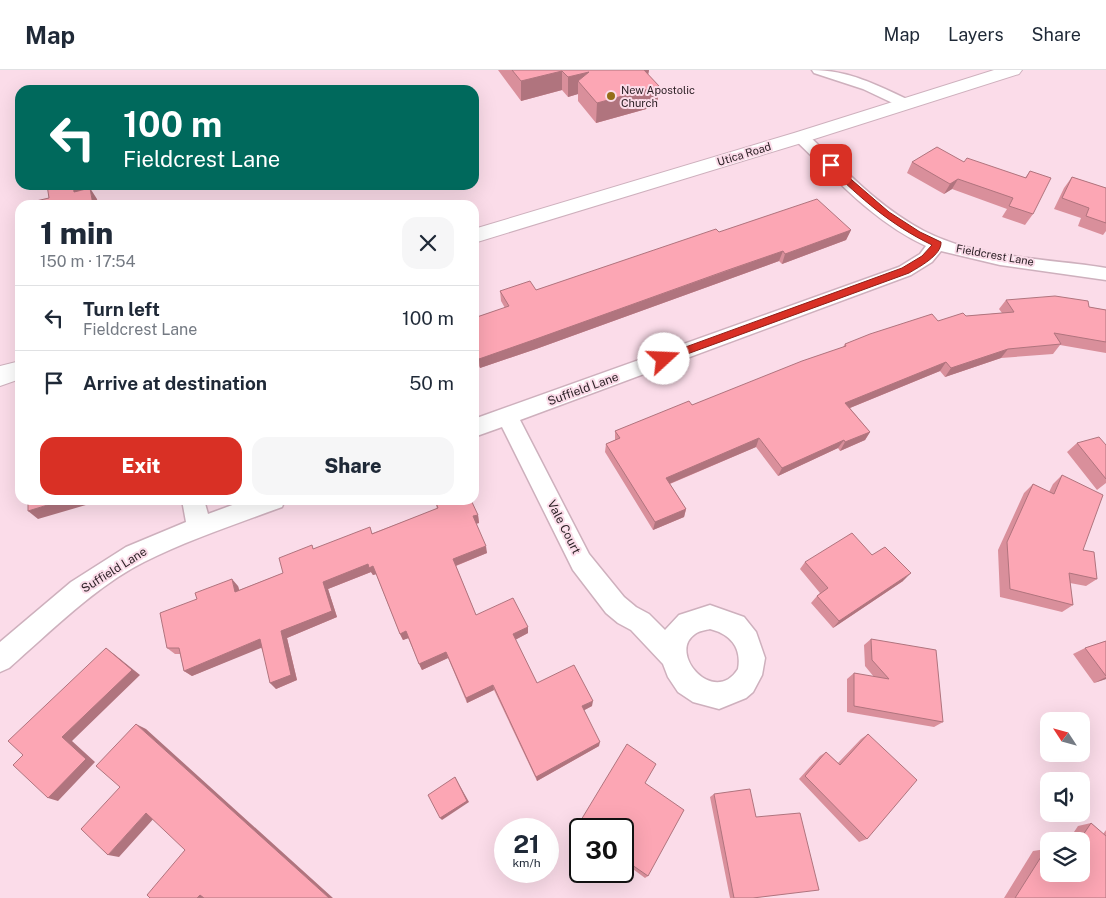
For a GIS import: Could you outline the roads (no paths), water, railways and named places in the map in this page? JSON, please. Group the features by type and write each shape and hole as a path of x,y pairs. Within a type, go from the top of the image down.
{"street":[{"path":"819,70 868,86 904,103"},
{"name":"Utica Road","path":"479,234 1014,70"},
{"name":"Fieldcrest Lane","path":"801,137 868,201 917,234 938,244 977,254 1106,274"},
{"name":"Suffield Lane","path":"479,426 906,271 926,258 938,244"},
{"path":"0,376 15,372"},
{"name":"Vale Court","path":"507,416 581,562 615,605 627,615 640,622 672,656 676,668 684,679 694,688 707,694 720,694 732,692 743,684 750,674 752,661 750,648 744,636 735,626 723,620 710,617 697,618 686,624 661,625 640,622"},
{"path":"194,505 199,527"},
{"name":"Suffield Lane","path":"0,659 80,590 134,555 199,527 260,505"},
{"path":"672,656 675,638 686,624"}],"place":[{"name":"New Apostolic Church","path":"611,96"}]}
